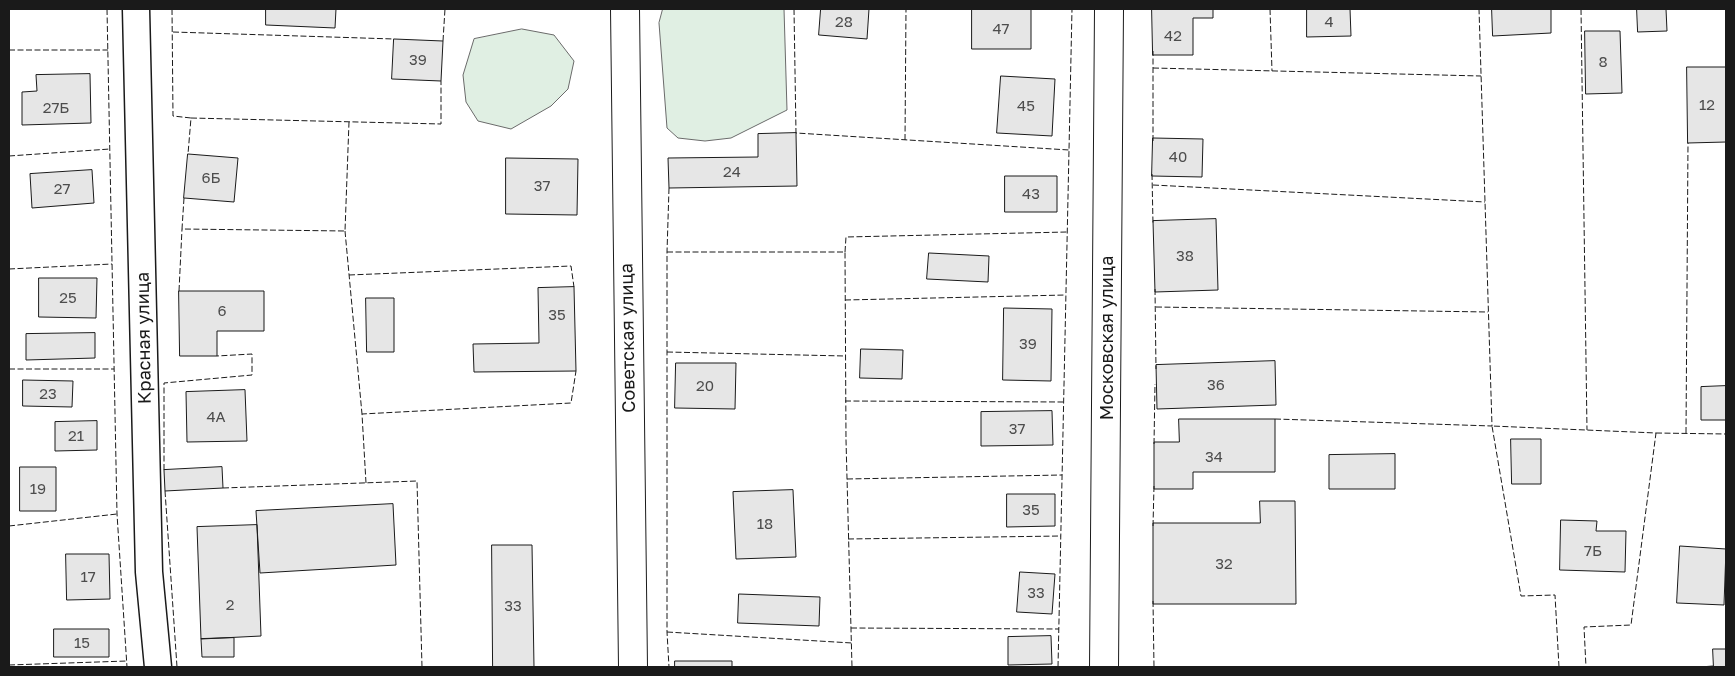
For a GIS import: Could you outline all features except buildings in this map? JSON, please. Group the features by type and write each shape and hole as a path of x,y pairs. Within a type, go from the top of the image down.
{"main road":[{"name":"Советская улица","path":"625,9 633,667"},
{"name":"Московская улица","path":"1104,667 1109,9"}],"street":[{"name":"Красная улица","path":"136,9 149,572 158,667"}],"green space":[{"path":"663,9 784,9 787,110 731,138 705,141 678,138 667,128 659,23"},
{"path":"522,29 554,35 574,61 568,89 551,106 511,129 478,121 466,102 463,75 474,39"}],"fence":[{"path":"107,9 117,514 127,667"},
{"path":"172,9 173,116 191,118 188,154"},
{"path":"443,41 445,9"},
{"path":"794,9 796,133 1069,150"},
{"path":"905,140 906,9"},
{"path":"1058,667 1072,9"},
{"path":"1270,9 1272,71"},
{"path":"1275,419 1492,426 1479,9"},
{"path":"1581,9 1587,430"},
{"path":"173,32 394,39"},
{"path":"9,50 108,50"},
{"path":"1153,51 1153,141"},
{"path":"1153,68 1481,76"},
{"path":"191,118 441,124 441,81"},
{"path":"184,198 182,229 345,231 349,122"},
{"path":"1686,433 1688,143"},
{"path":"9,156 110,149"},
{"path":"1152,174 1153,224"},
{"path":"1153,185 1485,202"},
{"path":"669,188 667,252 667,632 669,667"},
{"path":"179,291 182,229"},
{"path":"345,231 362,414"},
{"path":"845,252 846,237 1067,232"},
{"path":"667,252 845,252 846,440 852,667"},
{"path":"9,269 112,264"},
{"path":"349,275 571,266 574,287"},
{"path":"1155,289 1156,369"},
{"path":"845,300 1066,295"},
{"path":"1156,307 1488,312"},
{"path":"667,352 845,356"},
{"path":"164,470 164,383 252,375 252,354 217,356"},
{"path":"9,369 114,369"},
{"path":"366,483 362,414 571,403 576,371"},
{"path":"1154,444 1155,384"},
{"path":"845,401 1063,402"},
{"path":"1559,667 1555,595 1521,596 1492,426 1656,433 1631,625 1584,627 1586,667"},
{"path":"1656,433 1726,434"},
{"path":"847,479 1062,475"},
{"path":"223,488 417,481 422,667"},
{"path":"1153,526 1154,486"},
{"path":"165,491 177,667"},
{"path":"9,526 117,514"},
{"path":"848,539 1061,536"},
{"path":"1153,601 1154,667"},
{"path":"851,628 1059,629"},
{"path":"667,632 852,643"},
{"path":"9,665 127,661"}]}
